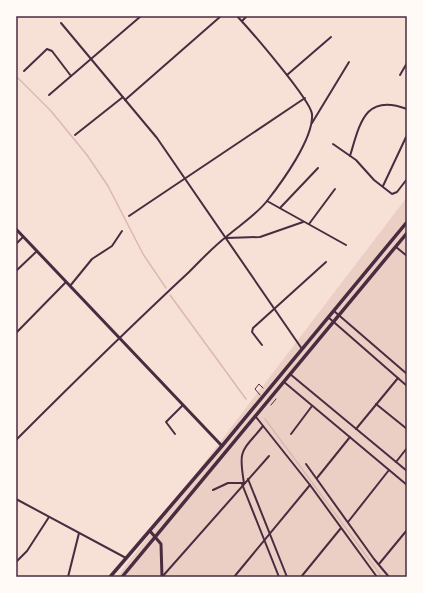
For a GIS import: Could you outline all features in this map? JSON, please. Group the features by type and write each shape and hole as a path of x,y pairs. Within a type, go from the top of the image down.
{"main road":[{"path":"110,577 222,446 407,222"},
{"path":"122,577 407,233"}],"street":[{"path":"49,95 141,16"},
{"path":"75,135 124,98 221,16"},
{"path":"16,440 119,337 267,201 289,169 307,138 312,113 305,98 237,16"},
{"path":"242,21 247,16"},
{"path":"61,23 90,60 157,138 302,349"},
{"path":"287,75 331,37"},
{"path":"24,71 45,50 50,50 71,76"},
{"path":"311,124 349,62"},
{"path":"400,75 407,63"},
{"path":"129,216 305,98"},
{"path":"350,156 358,128 364,115 375,106 390,104 407,109"},
{"path":"383,186 407,135"},
{"path":"333,144 350,156 374,180 394,194 407,179"},
{"path":"280,208 318,168"},
{"path":"309,224 335,190"},
{"path":"267,201 346,245"},
{"path":"225,238 260,237 304,221"},
{"path":"16,229 222,446"},
{"path":"70,286 92,259 112,246 122,231"},
{"path":"16,244 23,237"},
{"path":"396,247 407,256"},
{"path":"16,271 37,251"},
{"path":"262,345 252,330 326,262"},
{"path":"16,333 66,282"},
{"path":"334,311 407,374"},
{"path":"328,317 407,386"},
{"path":"290,374 407,471"},
{"path":"356,429 398,378"},
{"path":"284,382 407,485"},
{"path":"376,404 407,429"},
{"path":"175,434 166,422 183,405"},
{"path":"291,434 312,406"},
{"path":"256,416 310,485 377,577"},
{"path":"263,426 242,452 240,459 243,484 279,577"},
{"path":"316,478 350,437"},
{"path":"396,462 407,448"},
{"path":"162,577 269,456"},
{"path":"306,464 378,565 389,577"},
{"path":"348,522 389,470"},
{"path":"248,479 287,577"},
{"path":"213,490 228,483 243,484"},
{"path":"234,577 310,485"},
{"path":"16,499 126,558"},
{"path":"16,562 27,550 49,517"},
{"path":"301,577 341,528"},
{"path":"378,565 407,530"},
{"path":"150,531 161,544 162,577"},
{"path":"68,577 80,533"}],"path":[{"path":"259,384 255,389 261,397"},
{"path":"271,405 276,399"}],"shaded area":[{"path":"407,197 407,577 117,577"}],"waterway":[{"path":"16,76 51,111 87,155 108,186 143,254 166,288"},
{"path":"170,295 246,399"},
{"path":"265,419 382,577"}]}
